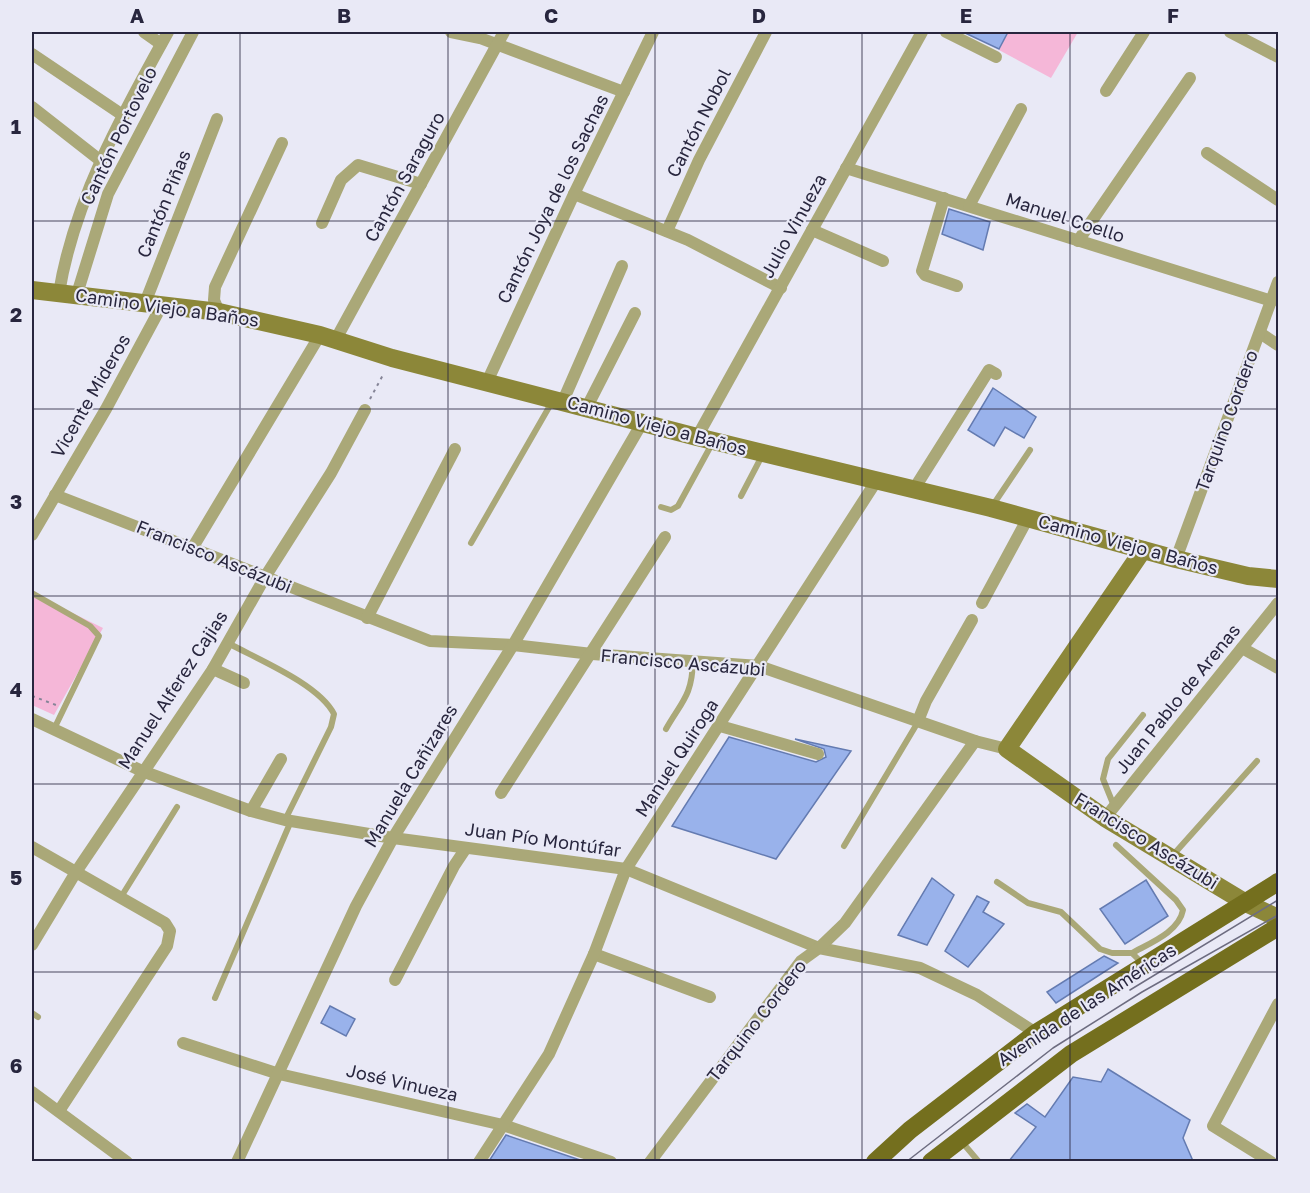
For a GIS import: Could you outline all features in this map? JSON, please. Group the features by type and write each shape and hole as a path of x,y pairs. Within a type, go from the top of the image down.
{"main road":[{"name":"Avenida de las Américas","path":"875,1161 910,1130 1036,1033 1138,960 1174,938 1246,903 1278,882"},
{"name":"Avenida de las Américas","path":"940,1157 1071,1054 1278,927"}],"street":[{"path":"144,32 161,44"},
{"name":"Cantón Portovelo","path":"68,294 65,259 73,231 101,161 168,32"},
{"name":"Cantón Portovelo","path":"68,294 108,194 193,32"},
{"path":"451,32 498,44 624,92"},
{"name":"Cantón Saraguro","path":"193,548 328,337 421,184 504,32"},
{"name":"Cantón Joya de los Sachas","path":"487,382 573,194 653,32"},
{"name":"Cantón Nobol","path":"667,231 699,160 766,32"},
{"name":"Julio Vinueza","path":"705,439 781,288 922,32"},
{"path":"946,32 996,57"},
{"path":"1106,91 1144,32"},
{"path":"1230,32 1278,57"},
{"path":"32,54 124,116"},
{"path":"1078,241 1190,78"},
{"path":"32,107 101,161"},
{"path":"969,206 1021,109"},
{"name":"Cantón Piñas","path":"154,304 217,119"},
{"path":"219,312 214,300 215,286 282,143"},
{"path":"1207,153 1278,200"},
{"path":"322,223 341,180 358,165 421,184"},
{"name":"Manuel Coello","path":"846,168 1272,301"},
{"path":"573,194 667,231 781,288"},
{"path":"944,198 922,271 925,275 957,286"},
{"path":"812,230 883,261"},
{"path":"558,400 622,266"},
{"name":"Tarquino Cordero","path":"1176,559 1278,282"},
{"name":"Camino Viejo a Baños","path":"32,290 219,312 328,337 392,358 642,423 991,508 1176,559 1248,576 1278,579"},
{"name":"Vicente Mideros","path":"32,535 154,304"},
{"path":"587,407 635,313"},
{"path":"1260,333 1278,345"},
{"path":"914,489 989,370 996,374"},
{"name":"Manuel Alferez Cajias","path":"32,945 76,872 142,771 213,669 265,577 332,473 365,410"},
{"name":"Manuela Cañizares","path":"237,1161 356,906 393,838 513,645 642,423"},
{"path":"367,618 455,449"},
{"name":"Manuel Quiroga","path":"479,1161 549,1054 594,954 626,869 877,480"},
{"name":"Francisco Ascázubi","path":"55,495 430,641 513,645 592,654 759,666 975,741 1007,749 1109,813 1171,858 1246,903 1278,918"},
{"path":"982,603 1028,518"},
{"path":"501,793 665,537"},
{"path":"1007,749 1143,550"},
{"name":"Juan Pablo de Arenas","path":"1109,813 1278,603"},
{"path":"918,721 926,701 972,620"},
{"path":"1242,648 1278,668"},
{"path":"213,669 244,683"},
{"name":"Juan Pío Montúfar","path":"32,719 142,771 251,811 288,821 393,838 626,869 819,948 920,968 977,995 1036,1033"},
{"path":"720,726 818,754"},
{"name":"Tarquino Cordero","path":"650,1161 801,960 819,948 845,923 975,741"},
{"path":"251,811 281,759"},
{"path":"32,848 165,923 171,938 59,1111"},
{"path":"395,980 454,866 466,848"},
{"path":"594,954 710,997"},
{"path":"1271,1161 1213,1126 1278,1004"},
{"name":"José Vinueza","path":"183,1043 279,1074 503,1125 611,1161"},
{"path":"32,1092 128,1161"}],"lane":[{"path":"471,543 558,400"},
{"path":"661,507 672,510 678,506 705,439"},
{"path":"991,508 1030,450"},
{"path":"741,496 764,453"},
{"path":"32,593 90,626 99,636 54,730"},
{"path":"216,998 288,821 331,726 334,714 329,703 314,691 228,642"},
{"path":"666,729 688,698 692,684 693,661"},
{"path":"1109,813 1103,778 1108,759 1143,715"},
{"path":"844,846 918,721"},
{"path":"1171,858 1257,761"},
{"path":"121,898 177,807"},
{"path":"1116,844 1176,900 1183,910 1174,938"},
{"path":"997,882 1028,903 1061,912 1100,949 1138,960"},
{"path":"960,1139 979,1161"}],"path":[{"path":"365,410 392,358"},
{"path":"32,696 55,705"}],"shaded area":[{"path":"1008,32 1078,32 1051,78 999,50"},
{"path":"32,593 103,628 54,715 32,705"}],"building":[{"path":"963,32 1008,32 999,49"},
{"path":"949,209 990,222 983,250 942,234"},
{"path":"993,388 1036,417 1024,438 1005,427 994,446 968,430"},
{"path":"729,737 816,762 826,757 824,749 795,739 851,751 776,859 672,826"},
{"path":"932,878 954,895 927,945 898,935"},
{"path":"1146,880 1168,916 1125,944 1100,909"},
{"path":"977,896 989,902 983,912 1004,924 968,967 945,951"},
{"path":"1104,956 1118,963 1056,1003 1047,992"},
{"path":"330,1006 355,1019 346,1036 321,1023"},
{"path":"1108,1069 1190,1120 1183,1138 1193,1161 1009,1161 1036,1127 1015,1113 1027,1104 1045,1117 1073,1077 1101,1082"},
{"path":"506,1135 583,1161 489,1161"}],"tram line":[{"path":"1130,990 1278,900"},
{"path":"906,1162 1053,1048 1142,992 1278,915"}]}
